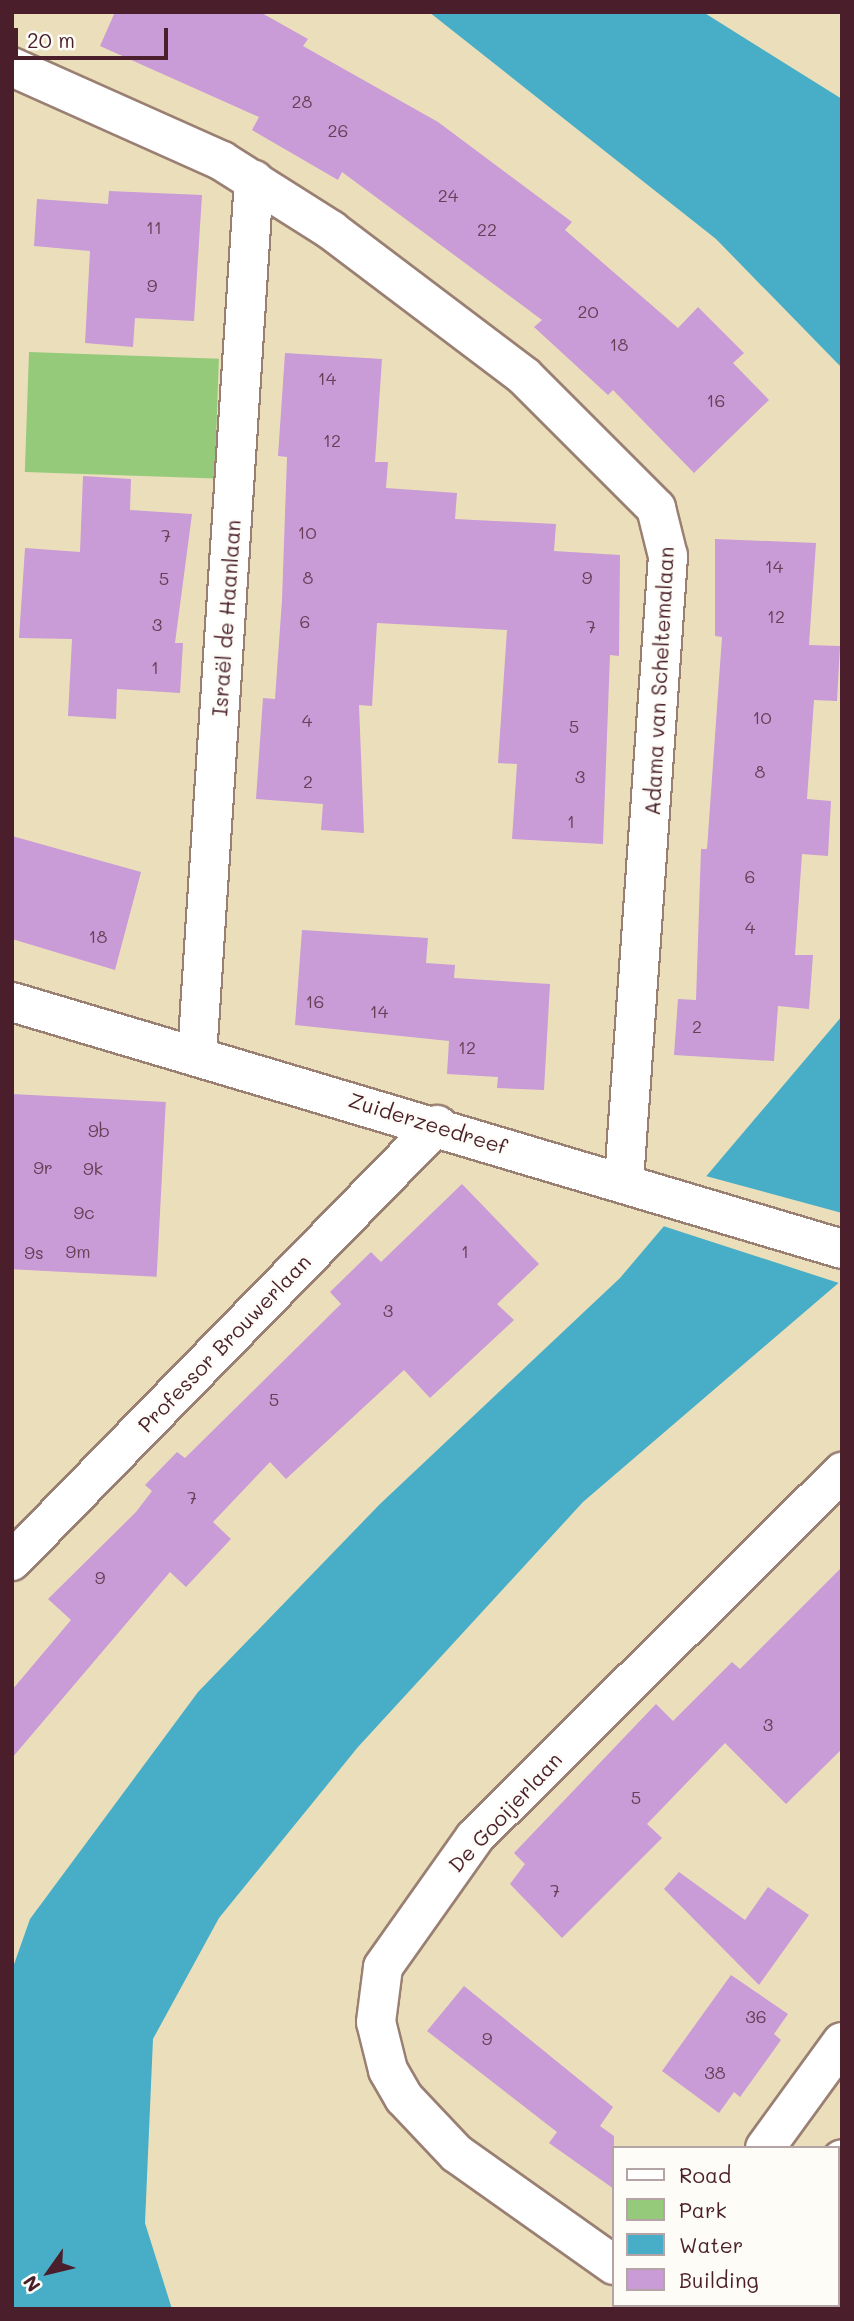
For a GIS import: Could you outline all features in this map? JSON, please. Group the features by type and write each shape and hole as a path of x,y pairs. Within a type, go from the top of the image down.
{"street":[{"name":"Adama van Scheltemalaan","path":"12,67 125,114 254,180 331,230 524,376 646,495 663,521 668,556 624,1181"},
{"name":"Israël de Haanlaan","path":"197,1056 254,180"},
{"name":"Zuiderzeedreef","path":"12,1002 437,1125 842,1249"},
{"name":"Professor Brouwerlaan","path":"12,1561 437,1125"},
{"name":"De Gooijerlaan","path":"612,2264 457,2154 404,2098 388,2070 376,2022 383,1967 475,1838 842,1472"},
{"path":"766,2146 842,2042"}],"green space":[{"path":"29,352 219,359 215,479 25,472"}],"water":[{"path":"429,12 703,12 842,99 842,368 716,239"},
{"path":"842,1016 842,1280 583,1502 358,1747 219,1918 153,2039 145,2223 172,2309 12,2309 12,1970 30,1919 198,1692 380,1504 620,1278"}],"pier":[{"path":"702,1175 842,1213 842,1284 660,1225"}],"building":[{"path":"115,12 260,12 308,39 303,46 438,122 572,222 565,230 678,328 698,307 744,353 733,363 769,400 694,473 613,390 608,395 534,327 542,320 342,172 338,180 252,130 259,117 100,46"},
{"path":"109,191 202,195 194,321 135,318 133,347 85,343 90,251 34,246 37,199 108,204"},
{"path":"285,353 382,359 375,462 388,462 386,488 457,493 455,519 556,524 554,551 620,555 619,656 610,655 603,844 512,839 517,764 498,763 507,630 377,623 372,706 359,705 364,833 321,830 323,804 256,799 263,698 275,699 282,600 287,457 278,456"},
{"path":"83,476 131,479 130,510 192,514 175,643 183,643 180,693 117,689 116,719 68,716 72,639 19,638 25,548 80,552"},
{"path":"715,539 816,543 809,645 840,646 837,701 814,700 807,799 831,801 828,856 802,854 795,955 813,955 809,1009 778,1006 774,1061 674,1055 678,999 696,1000 701,849 707,849 722,637 715,636"},
{"path":"12,836 141,872 115,970 12,939"},
{"path":"302,930 428,938 426,963 455,965 454,978 550,984 544,1090 497,1088 498,1077 447,1074 449,1041 295,1025"},
{"path":"12,1094 166,1102 157,1277 12,1269"},
{"path":"462,1184 539,1264 497,1304 514,1320 430,1398 404,1370 286,1479 270,1462 213,1522 231,1539 186,1587 170,1572 12,1758 12,1690 71,1620 48,1599 136,1512 152,1491 145,1485 177,1452 185,1458 341,1304 330,1292 371,1252 381,1262"},
{"path":"842,1567 842,1749 786,1804 725,1743 647,1824 662,1838 562,1938 510,1884 525,1864 514,1853 656,1704 673,1721 732,1662 740,1669"},
{"path":"679,1872 745,1920 768,1887 809,1915 759,1985 664,1889"},
{"path":"731,1975 788,2014 774,2034 781,2040 740,2097 734,2092 719,2113 662,2071"},
{"path":"464,1986 613,2107 600,2126 614,2136 612,2188 549,2143 557,2132 427,2031"}]}
